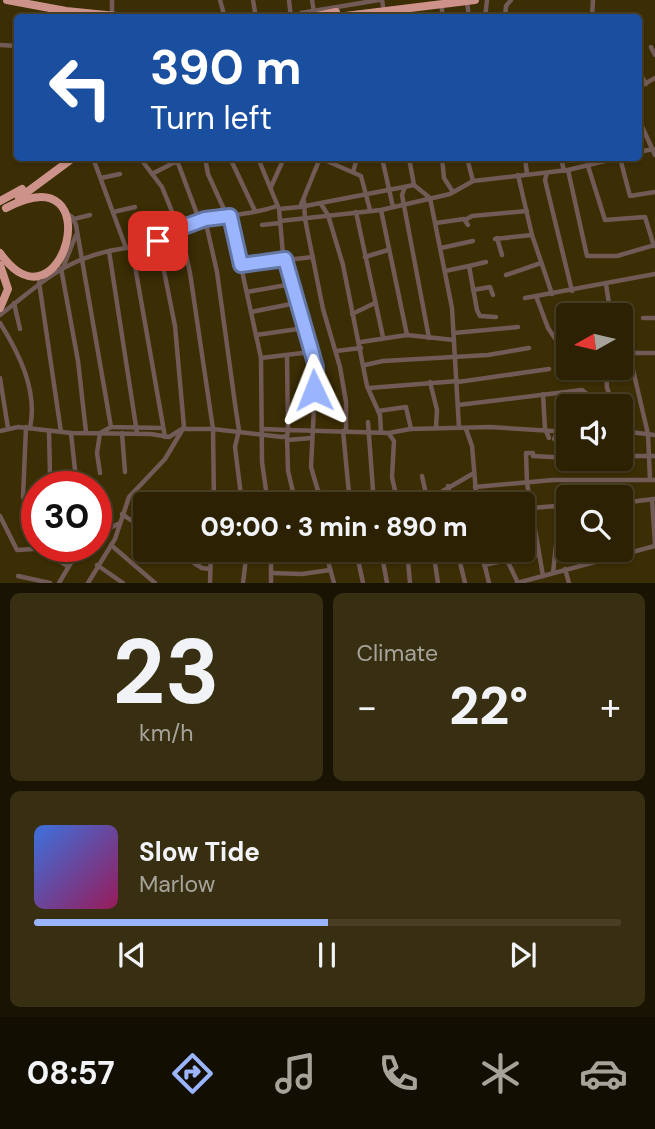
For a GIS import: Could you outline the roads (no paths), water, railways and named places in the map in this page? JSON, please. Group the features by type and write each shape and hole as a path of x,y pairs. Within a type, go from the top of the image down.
{"highway":[{"path":"7,0 51,4 106,14"},
{"path":"321,14 423,2 471,1"},
{"path":"423,2 443,2"},
{"path":"355,14 382,7"},
{"path":"1,207 62,161"},
{"path":"1,207 69,161"},
{"path":"0,253 8,264 24,273 35,275 55,267 68,246 68,225 63,212 52,200 41,196 23,198 1,207"},
{"path":"0,264 8,289 0,308"}],"street":[{"path":"220,1 227,0"},
{"path":"651,47 655,55"},
{"path":"642,77 646,84"},
{"path":"642,86 655,78"},
{"path":"642,126 653,149"},
{"path":"94,161 125,248"},
{"path":"142,161 162,187 178,229 199,322 212,429 214,492"},
{"path":"206,161 208,174 229,216 261,358 261,436 267,492"},
{"path":"231,161 255,211"},
{"path":"259,161 278,207 285,259 316,367 312,438 314,481 319,492"},
{"path":"271,187 283,161"},
{"path":"319,161 303,205 323,309 337,351 346,402 349,492"},
{"path":"327,161 361,176 370,210"},
{"path":"353,172 356,161"},
{"path":"383,161 393,207"},
{"path":"410,161 414,185 430,198 441,247 454,334 458,428"},
{"path":"442,161 444,178 453,192"},
{"path":"468,161 473,181"},
{"path":"525,161 527,174"},
{"path":"562,161 587,256 617,256 654,245 645,217 605,220 589,166"},
{"path":"262,225 381,210 453,192 473,181 566,171 607,161"},
{"path":"619,161 631,196 655,192"},
{"path":"152,174 178,163 203,220 217,272 239,430 235,447 241,492"},
{"path":"547,173 545,180 572,291"},
{"path":"101,177 120,174"},
{"path":"518,175 532,235 552,294"},
{"path":"0,315 39,282 62,267 85,257 125,248 132,249 158,241 178,229 203,220 278,207 321,204 414,185"},
{"path":"405,187 402,195 429,338"},
{"path":"321,204 328,215 345,272 352,314 381,432"},
{"path":"113,212 135,207"},
{"path":"381,210 407,335"},
{"path":"436,223 467,222 472,216 527,211"},
{"path":"63,212 74,219 90,215"},
{"path":"356,212 383,337"},
{"path":"74,219 78,241 85,257 111,427"},
{"path":"76,234 62,267 78,361 86,432"},
{"path":"502,255 496,238 532,235"},
{"path":"72,248 78,241"},
{"path":"112,540 131,495 165,459 181,429 184,408 175,326 158,241"},
{"path":"441,247 474,241"},
{"path":"132,249 149,333 162,428 174,443"},
{"path":"365,257 388,250"},
{"path":"109,251 135,431"},
{"path":"85,257 103,255 111,258"},
{"path":"241,265 313,257"},
{"path":"445,271 486,262"},
{"path":"506,275 541,263"},
{"path":"469,266 480,316 496,317"},
{"path":"525,298 655,274"},
{"path":"39,282 61,432"},
{"path":"247,292 292,284"},
{"path":"606,284 609,303"},
{"path":"474,290 490,287 493,295"},
{"path":"536,296 548,328 556,340"},
{"path":"13,303 20,329"},
{"path":"251,312 296,303"},
{"path":"352,314 375,303"},
{"path":"643,318 655,318"},
{"path":"0,323 24,371 30,398 25,471"},
{"path":"454,334 518,327"},
{"path":"256,335 305,328"},
{"path":"337,351 383,337 407,335 454,340"},
{"path":"365,365 383,361 455,357 529,348"},
{"path":"261,358 287,357 311,352"},
{"path":"634,353 655,353"},
{"path":"287,357 288,471 293,492"},
{"path":"369,388 458,382 550,369"},
{"path":"475,487 495,483 652,480 648,434 634,374"},
{"path":"0,378 8,428"},
{"path":"430,382 437,410 436,428"},
{"path":"458,405 584,390 588,394"},
{"path":"543,394 545,429 552,438 556,433"},
{"path":"378,411 408,408 411,429"},
{"path":"368,422 373,492"},
{"path":"100,433 111,427 167,437 181,429 239,430 261,436 313,430 368,430 389,433 436,428 556,431"},
{"path":"0,433 8,428 124,435 162,428"},
{"path":"252,433 263,429 312,438"},
{"path":"467,429 476,492"},
{"path":"49,432 50,471"},
{"path":"633,432 655,435"},
{"path":"71,433 75,471"},
{"path":"100,433 97,453 100,471"},
{"path":"389,433 394,442 392,477 396,492"},
{"path":"124,435 125,472"},
{"path":"528,492 526,453 556,457"},
{"path":"633,456 655,456"},
{"path":"440,492 474,473"},
{"path":"422,476 425,492"},
{"path":"448,486 449,492"},
{"path":"633,502 654,499 655,545 633,552"},
{"path":"535,508 556,506"},
{"path":"122,514 133,522"},
{"path":"0,518 18,550 21,550"},
{"path":"112,527 118,524"},
{"path":"535,535 540,579"},
{"path":"554,573 556,545"},
{"path":"112,547 155,583"},
{"path":"63,562 67,566"},
{"path":"59,583 70,562"},
{"path":"89,583 99,562"},
{"path":"193,562 202,568 211,569"},
{"path":"210,583 211,562"},
{"path":"243,583 246,562"},
{"path":"271,562 271,583"},
{"path":"328,562 334,583"},
{"path":"359,562 363,583"},
{"path":"383,562 387,583"},
{"path":"408,562 410,583"},
{"path":"435,562 438,583"},
{"path":"460,562 465,583"},
{"path":"483,562 489,583"},
{"path":"484,565 501,562"},
{"path":"507,562 517,583 540,579 593,562"},
{"path":"97,565 123,583"},
{"path":"565,569 569,583"},
{"path":"271,573 308,577 330,570"},
{"path":"18,576 50,583"}]}
